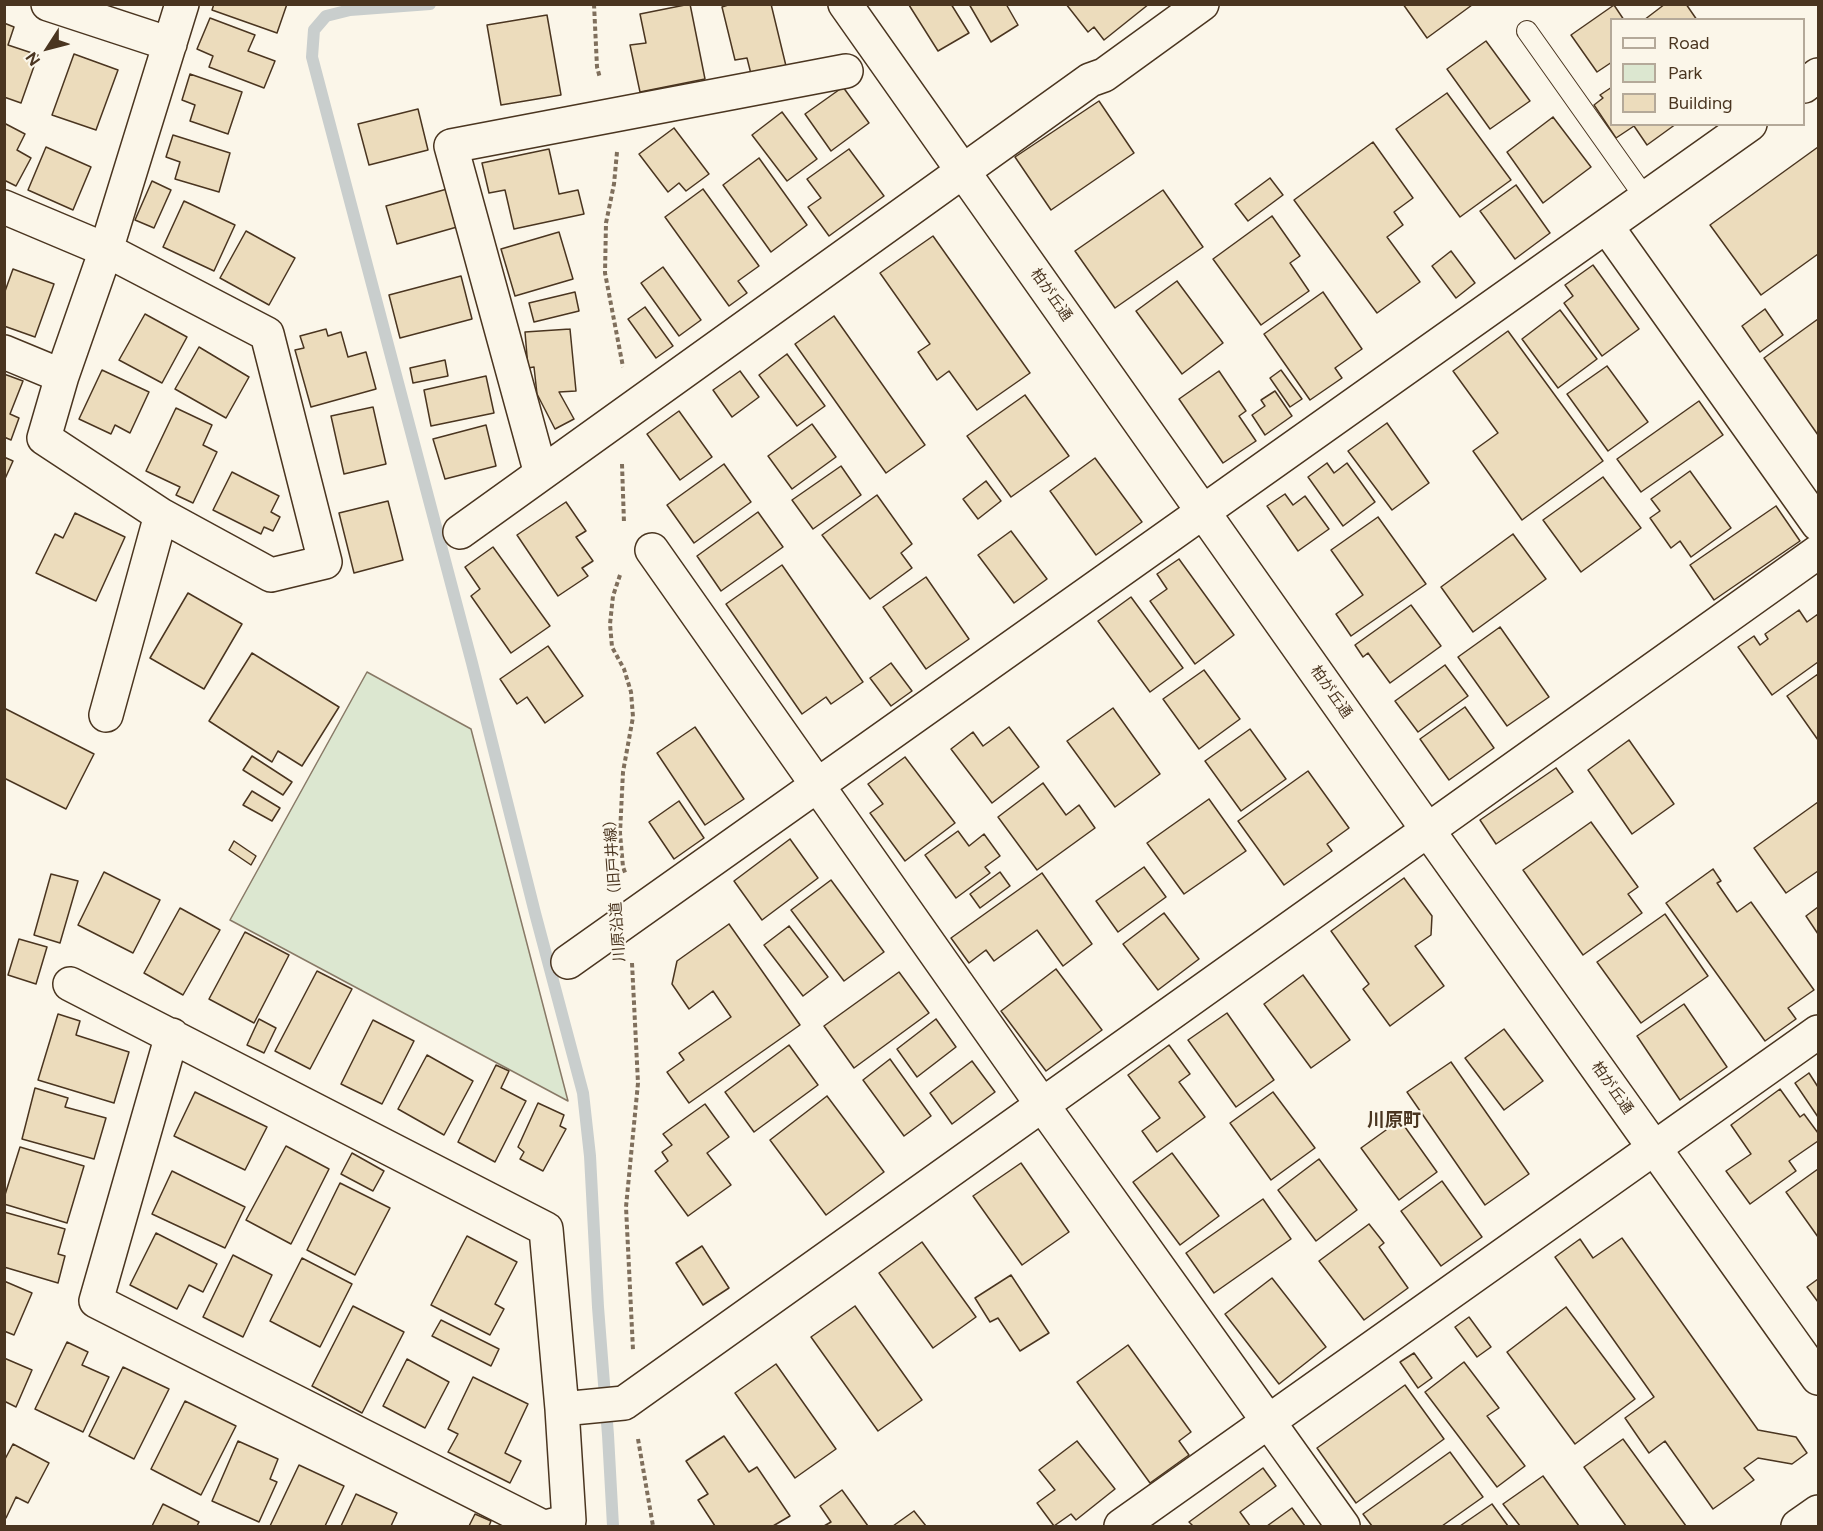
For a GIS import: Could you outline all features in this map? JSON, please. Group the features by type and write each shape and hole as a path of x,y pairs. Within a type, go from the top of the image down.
{"street":[{"path":"4,207 106,250 267,334 325,562 271,575 161,515 44,438 62,376 106,250 182,4"},
{"name":"柏が丘通","path":"845,4 1818,1378"},
{"path":"460,532 1090,80 1104,75 1202,4"},
{"path":"57,6 170,44"},
{"path":"540,474 451,146 846,71"},
{"path":"1805,85 1818,75"},
{"path":"568,962 1747,126"},
{"path":"1607,227 1818,524"},
{"path":"4,352 62,376"},
{"path":"106,715 161,515"},
{"path":"652,550 1043,1106 1343,1527"},
{"path":"570,1408 629,1399 1818,552"},
{"path":"70,984 546,1229 570,1408 569,1521 550,1527"},
{"path":"1121,1527 1818,1032"},
{"path":"172,1035 96,1301 541,1527"},
{"path":"1798,1527 1818,1512"}],"lane":[{"path":"1527,31 1646,199"}],"path":[{"path":"594,7 597,67 612,116 617,147 614,184 606,223 605,273 623,367 621,416 624,531"},
{"name":"川原沿道（旧戸井線）","path":"620,575 613,596 610,624 612,647 624,669 631,692 633,717 623,772 620,833 623,867 630,889 638,1083 626,1207 629,1399 653,1527"}],"green space":[{"path":"367,672 471,729 568,1101 230,920"}],"building":[{"path":"214,4 287,4 277,33 212,10"},
{"path":"690,4 705,79 640,92 630,45 646,43 640,14"},
{"path":"731,4 771,4 786,66 751,74 747,58 735,60 722,7"},
{"path":"951,4 969,33 938,51 909,5"},
{"path":"969,4 1006,4 1018,25 991,42"},
{"path":"1066,4 1149,4 1104,40 1094,27 1088,32"},
{"path":"1403,4 1471,4 1472,5 1427,38"},
{"path":"1665,4 1686,4 1696,18 1647,18"},
{"path":"1614,5 1623,18 1610,18 1610,63 1597,72 1571,35"},
{"path":"547,15 561,95 501,105 487,25"},
{"path":"210,18 255,35 248,51 275,61 264,88 209,67 213,56 197,49"},
{"path":"4,23 14,27 8,45 38,55 21,103 4,97"},
{"path":"1486,41 1530,101 1490,129 1447,69"},
{"path":"74,54 118,70 96,130 52,115"},
{"path":"190,74 242,92 228,134 190,121 195,105 182,100"},
{"path":"843,87 869,123 831,151 805,114"},
{"path":"1610,88 1610,126 1634,126 1616,138 1594,105 1603,98 1600,95"},
{"path":"1447,93 1511,180 1460,217 1396,129"},
{"path":"1099,101 1134,153 1051,210 1015,157"},
{"path":"418,109 428,150 369,165 358,124"},
{"path":"782,112 817,159 787,181 752,135"},
{"path":"1553,117 1591,167 1543,203 1507,152"},
{"path":"4,123 25,134 17,150 31,158 16,186 4,180"},
{"path":"1634,126 1673,126 1647,145"},
{"path":"674,128 709,174 686,191 679,183 668,192 639,154"},
{"path":"173,135 230,153 219,192 175,179 180,162 166,157"},
{"path":"1373,142 1413,198 1394,212 1403,225 1387,237 1420,282 1377,313 1294,200"},
{"path":"46,147 91,167 73,210 28,190"},
{"path":"1818,147 1818,254 1761,295 1710,225"},
{"path":"549,149 559,194 578,190 584,214 514,229 505,190 489,193 482,163"},
{"path":"849,149 884,196 829,236 808,207 821,198 807,179"},
{"path":"759,158 807,225 771,252 723,185"},
{"path":"1270,178 1283,195 1248,221 1235,204"},
{"path":"152,181 171,190 154,228 135,220"},
{"path":"1516,185 1550,233 1515,259 1480,211"},
{"path":"447,189 457,227 397,244 386,206"},
{"path":"703,189 759,266 738,281 747,293 729,306 665,217"},
{"path":"1163,190 1203,247 1115,308 1075,251"},
{"path":"184,201 235,225 214,271 163,247"},
{"path":"1272,216 1300,256 1290,263 1309,291 1261,325 1213,259"},
{"path":"246,231 295,258 269,305 220,278"},
{"path":"559,232 573,279 515,296 501,249"},
{"path":"933,236 1030,373 977,410 949,371 937,380 918,352 930,344 880,273"},
{"path":"1451,251 1475,283 1456,298 1432,266"},
{"path":"1593,265 1639,329 1602,356 1564,303 1573,296 1565,285"},
{"path":"663,267 701,320 679,336 641,283"},
{"path":"13,269 54,284 35,337 4,326 4,294"},
{"path":"461,276 472,319 400,338 389,295"},
{"path":"1177,281 1223,343 1182,374 1136,311"},
{"path":"575,292 579,311 534,322 529,303"},
{"path":"1323,292 1362,349 1335,368 1342,378 1310,400 1264,334"},
{"path":"645,307 673,346 656,358 628,319"},
{"path":"1765,309 1783,335 1760,352 1742,326"},
{"path":"1560,310 1597,359 1558,388 1522,339"},
{"path":"145,314 187,337 162,383 119,360"},
{"path":"834,316 925,445 886,473 795,344"},
{"path":"1818,319 1818,435 1764,358"},
{"path":"326,329 328,336 341,332 348,357 366,352 376,389 311,407 295,350 304,348 300,336"},
{"path":"570,329 576,391 559,392 574,419 555,429 537,394 534,367 528,368 525,332"},
{"path":"1508,331 1603,461 1522,520 1473,451 1498,433 1453,371"},
{"path":"199,347 249,377 226,418 175,389"},
{"path":"787,354 825,406 797,426 759,375"},
{"path":"445,360 448,376 413,383 410,368"},
{"path":"1607,366 1648,422 1608,451 1567,394"},
{"path":"102,370 149,392 130,433 115,425 111,434 79,419"},
{"path":"1281,370 1302,399 1290,407 1270,378"},
{"path":"740,371 759,397 732,417 713,390"},
{"path":"1219,371 1246,411 1239,416 1256,441 1223,463 1179,399"},
{"path":"4,374 23,381 10,414 19,418 11,440 4,437"},
{"path":"486,376 494,413 431,426 424,390"},
{"path":"1275,391 1292,416 1265,435 1252,415 1265,406 1261,400"},
{"path":"1025,395 1069,456 1011,497 967,436"},
{"path":"1699,401 1723,435 1641,492 1617,459"},
{"path":"373,407 386,464 344,474 331,416"},
{"path":"176,408 212,425 203,445 217,452 193,503 176,495 180,487 146,471"},
{"path":"679,411 712,457 680,480 647,434"},
{"path":"1387,423 1429,483 1392,510 1348,451"},
{"path":"812,424 836,457 792,489 768,456"},
{"path":"486,425 496,466 445,479 433,439"},
{"path":"4,457 13,461 4,481"},
{"path":"1095,458 1142,522 1096,555 1050,491"},
{"path":"1327,463 1334,473 1347,463 1375,502 1343,526 1308,477"},
{"path":"724,464 751,502 694,543 667,505"},
{"path":"841,466 861,495 813,529 792,500"},
{"path":"1690,471 1731,528 1691,557 1680,541 1671,548 1650,518 1660,511 1651,499"},
{"path":"232,472 279,496 271,512 280,517 273,531 264,527 261,534 213,510"},
{"path":"1603,477 1641,528 1581,572 1543,520"},
{"path":"986,481 1001,501 978,519 963,499"},
{"path":"1285,494 1293,505 1305,496 1329,529 1298,551 1267,506"},
{"path":"877,495 912,544 901,553 912,568 870,599 822,535"},
{"path":"388,501 403,560 354,573 339,513"},
{"path":"566,502 586,531 576,537 593,561 582,568 588,576 558,596 517,535"},
{"path":"1776,506 1800,541 1714,600 1690,565"},
{"path":"758,512 783,547 721,591 697,556"},
{"path":"75,513 125,537 96,601 36,573 55,534 63,538"},
{"path":"1378,517 1426,584 1351,636 1336,614 1363,595 1331,550"},
{"path":"1011,531 1047,579 1014,603 978,555"},
{"path":"1513,534 1546,579 1473,632 1441,587"},
{"path":"493,547 550,626 511,653 471,596 480,589 465,567"},
{"path":"1179,559 1234,635 1195,664 1150,601 1167,589 1157,574"},
{"path":"782,565 863,682 831,704 826,697 802,714 726,604"},
{"path":"926,577 969,639 926,669 883,607"},
{"path":"188,593 242,624 204,689 150,658"},
{"path":"1131,597 1183,668 1150,692 1098,621"},
{"path":"1411,605 1441,646 1390,683 1368,653 1363,657 1355,645"},
{"path":"1799,610 1807,622 1818,614 1818,662 1772,695 1738,647 1754,636 1760,645 1768,639 1765,634"},
{"path":"1500,627 1549,697 1507,726 1458,657"},
{"path":"548,646 583,696 545,723 527,697 517,704 500,679"},
{"path":"252,653 339,707 302,766 278,751 272,762 209,721"},
{"path":"891,663 912,691 891,706 870,678"},
{"path":"1445,665 1468,696 1418,732 1395,701"},
{"path":"1204,670 1240,719 1199,749 1163,699"},
{"path":"1818,674 1818,740 1787,696"},
{"path":"1465,707 1494,748 1449,780 1420,739"},
{"path":"4,708 94,754 66,809 4,778"},
{"path":"1113,708 1160,774 1115,807 1067,741"},
{"path":"695,727 744,799 705,825 657,753"},
{"path":"1009,727 1039,767 992,803 951,749 973,732 983,746"},
{"path":"1250,729 1286,779 1241,811 1205,761"},
{"path":"1629,740 1674,804 1632,834 1588,770"},
{"path":"252,756 292,782 283,795 243,770"},
{"path":"905,757 955,823 905,861 870,813 883,804 868,784"},
{"path":"1556,768 1573,792 1496,844 1480,820"},
{"path":"1308,771 1349,828 1327,844 1332,851 1284,885 1238,821"},
{"path":"1043,783 1066,815 1079,805 1095,828 1037,870 998,817"},
{"path":"252,791 280,808 272,821 243,805"},
{"path":"1209,799 1246,851 1184,894 1147,843"},
{"path":"679,801 704,838 674,859 649,822"},
{"path":"1818,802 1818,871 1786,893 1754,848"},
{"path":"1591,822 1638,887 1628,894 1642,913 1583,955 1523,870"},
{"path":"958,831 969,846 984,834 1000,856 985,867 990,873 956,898 925,855"},
{"path":"790,839 818,878 762,920 734,881"},
{"path":"234,841 256,856 251,865 229,850"},
{"path":"1144,867 1166,897 1118,932 1096,901"},
{"path":"1713,869 1721,881 1717,883 1737,912 1751,902 1814,990 1788,1008 1796,1019 1765,1041 1666,903"},
{"path":"104,872 160,900 133,953 78,925"},
{"path":"1000,872 1010,886 980,908 970,894"},
{"path":"1042,873 1092,944 1063,966 1037,930 994,961 986,950 969,963 951,938"},
{"path":"51,874 78,881 60,943 34,935"},
{"path":"1404,878 1432,916 1431,935 1415,946 1444,986 1390,1026 1363,989 1369,984 1331,931"},
{"path":"831,880 884,952 844,981 791,910"},
{"path":"1818,907 1818,934 1806,916"},
{"path":"180,908 220,930 183,995 144,973"},
{"path":"1164,913 1199,959 1158,990 1123,944"},
{"path":"1665,914 1708,976 1641,1023 1597,962"},
{"path":"729,924 800,1025 689,1103 667,1072 684,1060 679,1053 731,1017 713,991 689,1009 672,984 677,961"},
{"path":"789,926 828,977 803,996 764,945"},
{"path":"245,932 289,955 254,1023 209,999"},
{"path":"19,939 47,947 36,984 8,975"},
{"path":"1056,969 1102,1030 1046,1071 1001,1011"},
{"path":"317,971 352,989 310,1069 275,1051"},
{"path":"899,972 929,1013 854,1068 824,1026"},
{"path":"1303,975 1350,1040 1311,1068 1264,1004"},
{"path":"1684,1004 1727,1067 1680,1100 1637,1036"},
{"path":"1227,1013 1274,1080 1236,1107 1188,1040"},
{"path":"58,1014 80,1021 76,1035 129,1052 114,1103 38,1080"},
{"path":"259,1019 276,1028 264,1053 247,1045"},
{"path":"936,1019 956,1047 917,1077 897,1049"},
{"path":"373,1020 414,1041 382,1104 341,1084"},
{"path":"1504,1029 1543,1081 1504,1110 1465,1058"},
{"path":"789,1045 818,1085 754,1132 725,1092"},
{"path":"1169,1045 1190,1074 1179,1082 1205,1117 1157,1152 1142,1131 1160,1118 1128,1075"},
{"path":"427,1055 473,1081 444,1135 398,1109"},
{"path":"890,1059 931,1116 904,1136 863,1080"},
{"path":"972,1061 995,1092 952,1124 930,1093"},
{"path":"1451,1062 1529,1174 1485,1205 1407,1092"},
{"path":"496,1065 509,1071 501,1088 526,1101 495,1162 458,1142"},
{"path":"1809,1073 1818,1087 1818,1117 1795,1083"},
{"path":"35,1088 68,1098 65,1107 106,1118 94,1159 22,1139"},
{"path":"1780,1089 1800,1117 1804,1114 1818,1133 1818,1141 1789,1161 1796,1171 1750,1204 1726,1171 1751,1154 1731,1125"},
{"path":"195,1092 267,1127 245,1170 174,1136"},
{"path":"1273,1092 1315,1148 1271,1180 1230,1123"},
{"path":"827,1096 884,1172 826,1215 770,1140"},
{"path":"538,1103 564,1115 560,1126 566,1129 543,1171 520,1159 524,1152 518,1147"},
{"path":"705,1104 729,1137 707,1153 731,1185 688,1216 655,1171 668,1161 662,1152 672,1145 663,1134"},
{"path":"1400,1120 1437,1172 1399,1200 1361,1148"},
{"path":"286,1146 329,1169 291,1244 246,1220"},
{"path":"20,1147 84,1166 67,1223 4,1204"},
{"path":"352,1153 384,1171 373,1191 341,1174"},
{"path":"1172,1153 1219,1216 1180,1245 1133,1182"},
{"path":"1319,1159 1357,1210 1316,1241 1278,1190"},
{"path":"1021,1163 1069,1232 1022,1265 973,1196"},
{"path":"1818,1169 1818,1237 1786,1192"},
{"path":"172,1171 245,1207 225,1248 152,1214"},
{"path":"1442,1181 1482,1237 1441,1266 1401,1211"},
{"path":"340,1183 390,1208 355,1275 307,1250"},
{"path":"1263,1199 1291,1239 1214,1293 1186,1253"},
{"path":"4,1212 65,1229 58,1254 65,1256 58,1283 4,1267"},
{"path":"1369,1224 1384,1243 1379,1247 1408,1288 1364,1320 1319,1261"},
{"path":"156,1233 217,1264 203,1292 189,1285 177,1309 130,1285"},
{"path":"467,1236 517,1262 495,1304 504,1309 490,1335 431,1305"},
{"path":"1622,1238 1758,1430 1796,1437 1807,1453 1792,1464 1758,1458 1744,1468 1754,1480 1713,1509 1665,1441 1649,1453 1625,1418 1654,1397 1555,1257 1580,1239 1593,1258"},
{"path":"922,1242 976,1317 933,1348 879,1273"},
{"path":"702,1246 729,1288 703,1305 676,1263"},
{"path":"233,1255 272,1275 243,1337 203,1317"},
{"path":"302,1258 352,1284 320,1347 270,1321"},
{"path":"1011,1275 1049,1333 1020,1351 998,1318 990,1322 975,1298"},
{"path":"1272,1278 1326,1347 1279,1384 1225,1314"},
{"path":"1818,1279 1818,1302 1807,1287"},
{"path":"4,1281 32,1293 14,1335 4,1331"},
{"path":"353,1306 404,1332 362,1413 312,1386"},
{"path":"855,1306 922,1400 878,1431 811,1337"},
{"path":"1566,1307 1635,1399 1575,1444 1507,1352"},
{"path":"1469,1317 1491,1347 1477,1357 1455,1327"},
{"path":"441,1320 499,1349 491,1366 432,1336"},
{"path":"67,1342 88,1352 82,1365 109,1377 83,1432 35,1409"},
{"path":"1128,1345 1191,1432 1179,1441 1189,1455 1150,1483 1077,1382"},
{"path":"1414,1353 1432,1378 1418,1388 1400,1362"},
{"path":"4,1358 32,1370 16,1407 4,1401"},
{"path":"407,1359 449,1382 425,1428 383,1406"},
{"path":"1464,1362 1499,1408 1487,1416 1525,1466 1497,1487 1425,1392"},
{"path":"776,1364 836,1449 795,1478 735,1393"},
{"path":"123,1367 169,1389 134,1459 89,1436"},
{"path":"473,1377 528,1404 505,1453 521,1461 510,1483 448,1452 458,1434 448,1429"},
{"path":"1405,1385 1444,1439 1356,1503 1317,1448"},
{"path":"185,1401 236,1426 201,1495 151,1469"},
{"path":"724,1436 749,1472 757,1467 790,1516 773,1526 715,1526 698,1500 708,1494 686,1461"},
{"path":"1623,1439 1686,1526 1626,1526 1584,1467"},
{"path":"238,1441 278,1459 270,1479 277,1482 259,1522 212,1501"},
{"path":"1077,1441 1115,1489 1076,1520 1071,1514 1054,1526 1037,1503 1055,1490 1039,1470"},
{"path":"13,1444 49,1463 28,1503 16,1497 4,1518 4,1461"},
{"path":"1450,1452 1483,1497 1442,1526 1372,1526 1363,1514"},
{"path":"299,1465 344,1486 325,1526 270,1526"},
{"path":"1263,1468 1276,1486 1240,1512 1250,1526 1193,1526 1189,1522"},
{"path":"1543,1476 1579,1526 1520,1526 1503,1504"},
{"path":"842,1490 868,1526 824,1526 831,1522 820,1506"},
{"path":"356,1494 397,1513 391,1526 341,1526"},
{"path":"163,1504 199,1522 197,1526 152,1526"},
{"path":"1492,1504 1508,1526 1460,1526"},
{"path":"1292,1508 1305,1526 1267,1526"},
{"path":"914,1511 926,1526 893,1526"},
{"path":"475,1514 491,1521 489,1526 469,1526"}],"waterway":[{"path":"430,4 350,10 326,16 314,30 312,57 583,1093 590,1156 613,1526"}],"district":[{"name":"川原町","path":"1394,1121"}]}
